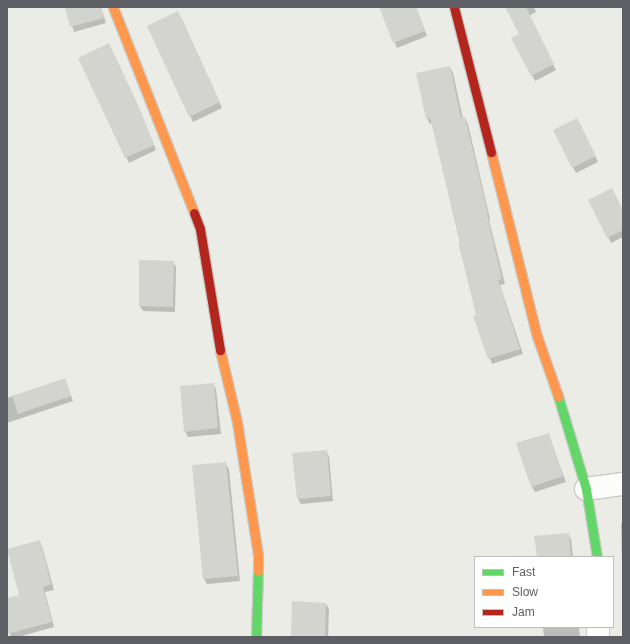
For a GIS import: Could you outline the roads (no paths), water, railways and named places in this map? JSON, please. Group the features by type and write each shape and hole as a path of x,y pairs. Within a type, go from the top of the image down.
{"street":[{"path":"113,7 200,229 217,338 238,422 258,555 256,637"},
{"path":"454,7 537,336 562,407 586,489 597,556"},
{"path":"586,489 623,484"}]}
